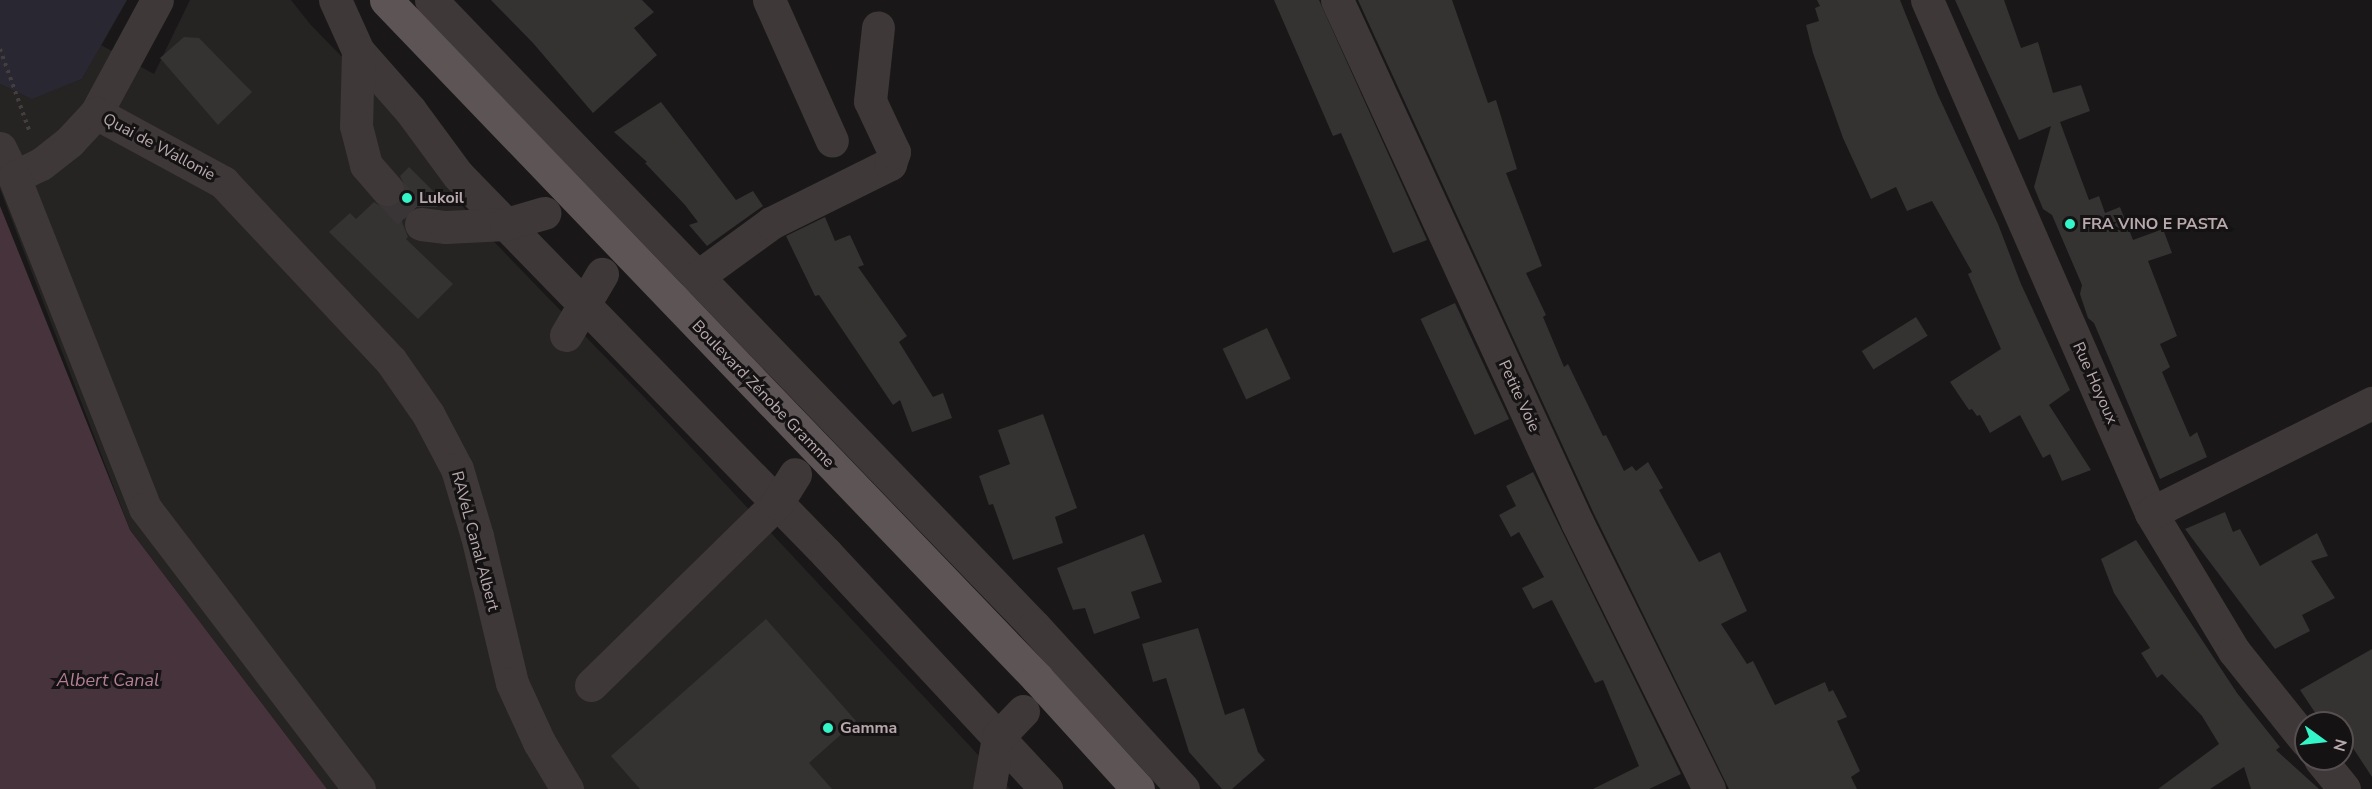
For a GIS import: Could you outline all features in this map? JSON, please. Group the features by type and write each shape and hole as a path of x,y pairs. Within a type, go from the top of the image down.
{"main road":[{"name":"Boulevard Zénobe Gramme","path":"386,0 1037,678 1138,789"}],"street":[{"name":"Quai de Wallonie","path":"19,163 69,142 96,113 157,0"},
{"path":"335,0 358,51 410,110 458,175 777,503 1046,789"},
{"name":"Boulevard Zénobe Gramme","path":"431,0 1034,626 1183,789"},
{"path":"769,0 832,141"},
{"name":"Petite Voie","path":"1337,0 1577,522 1709,789"},
{"name":"Rue Hoyoux","path":"1927,0 2151,513 2234,651 2294,726"},
{"path":"698,277 771,223 890,164 894,152 870,101 878,27"},
{"path":"358,51 356,126 366,165 387,189"},
{"name":"Quai de Wallonie","path":"96,113 223,182"},
{"path":"19,163 145,508 358,789"},
{"name":"RAVeL Canal Albert","path":"223,182 392,361 428,414 457,469 477,536 512,683 539,742 567,789"},
{"path":"421,224 446,227 506,224 544,213"},
{"path":"566,335 602,274"},
{"path":"2151,513 2372,404"},
{"path":"591,685 777,503 795,474"},
{"path":"989,789 998,737 1023,711"},
{"path":"2329,771 2343,789"}],"path":[{"path":"0,49 19,163"}],"shaded area":[{"path":"0,0 127,0 82,79 32,99 0,84"},
{"path":"190,0 291,0 310,24 377,93 475,222 645,398 1010,789 327,789 130,530 0,189 0,84 32,98 82,79 101,45 154,74"}],"water":[{"name":"Albert Canal","path":"0,206 130,530 327,789 0,789"}],"building":[{"path":"491,0 642,0 654,12 634,28 657,55 593,113 533,43"},
{"path":"1274,0 1319,0 1427,240 1393,253 1341,133 1333,136"},
{"path":"1358,0 1452,0 1488,103 1496,100 1517,169 1506,173 1542,266 1526,273 1546,315 1543,317 1564,367 1568,364 1603,436 1606,435 1624,471 1632,466 1636,471 1648,462 1663,488 1659,490 1699,562 1720,552 1747,611 1721,624 1747,664 1753,661 1775,705 1825,682 1829,692 1833,690 1847,717 1837,721 1860,771 1851,777 1857,789 1729,789 1594,514"},
{"path":"1817,0 1900,0 1938,95 1998,224 2021,284 2070,390 2049,405 2091,470 2062,481 2050,454 2043,458 2020,415 1990,433 1980,415 1977,416 1972,409 1969,410 1950,382 2001,349 1968,274 1972,272 1932,201 1907,211 1896,187 1871,199 1843,138 1813,53 1806,25 1819,21 1815,8 1820,6"},
{"path":"1955,0 2004,0 2021,48 2038,42 2053,93 2081,85 2090,111 2060,122 2089,200 2099,196 2105,213 2120,207 2133,240 2163,229 2172,253 2148,261 2177,336 2160,344 2170,367 2162,372 2190,437 2197,432 2207,457 2160,479 2094,323 2088,318 2080,294 2082,285 2052,215 2043,209 2034,187 2051,126 2019,140"},
{"path":"184,37 199,38 252,92 218,125 160,58"},
{"path":"661,102 736,200 753,191 763,206 707,246 689,225 698,222 685,205 645,163 647,162 614,132"},
{"path":"409,167 443,201 437,207 414,207 406,212 402,222 408,237 406,239 453,284 418,319 329,232 350,213 356,219 374,202 382,207 390,207 399,203 404,196 405,186 400,176"},
{"path":"825,217 835,241 850,235 864,265 858,267 907,336 899,342 933,397 943,393 952,418 912,432 900,400 893,405 819,295 815,296 786,236"},
{"path":"1455,303 1509,419 1475,435 1421,319"},
{"path":"1916,317 1928,336 1873,370 1862,351"},
{"path":"1267,328 1291,379 1246,399 1223,349"},
{"path":"1043,414 1077,508 1055,517 1063,543 1013,560 993,504 989,505 979,476 1010,464 998,430"},
{"path":"1533,472 1681,774 1649,789 1593,789 1639,766 1603,680 1595,683 1552,600 1533,609 1522,588 1544,577 1519,532 1511,537 1499,515 1516,506 1506,486"},
{"path":"2225,512 2233,532 2240,529 2260,566 2317,533 2328,556 2311,561 2335,598 2302,615 2310,631 2275,649 2185,529"},
{"path":"1144,534 1162,582 1131,592 1140,618 1094,634 1085,608 1073,610 1057,568"},
{"path":"2136,540 2237,693 2280,747 2276,750 2294,766 2294,771 2299,771 2319,789 2251,789 2244,767 2210,789 2158,789 2219,744 2202,716 2162,674 2157,678 2141,653 2150,648 2114,593 2101,559"},
{"path":"766,619 856,721 809,763 832,789 640,789 611,756"},
{"path":"1198,628 1225,715 1244,708 1258,752 1265,760 1232,789 1222,789 1189,752 1166,678 1153,682 1142,644"},
{"path":"2372,649 2372,777 2354,750 2354,711 2314,711 2300,690"}],"tunnel":[{"path":"387,189 421,224"}],"place":[{"name":"Lukoil","path":"407,198"},
{"name":"FRA VINO E PASTA","path":"2070,224"},
{"name":"Gamma","path":"828,728"}]}
